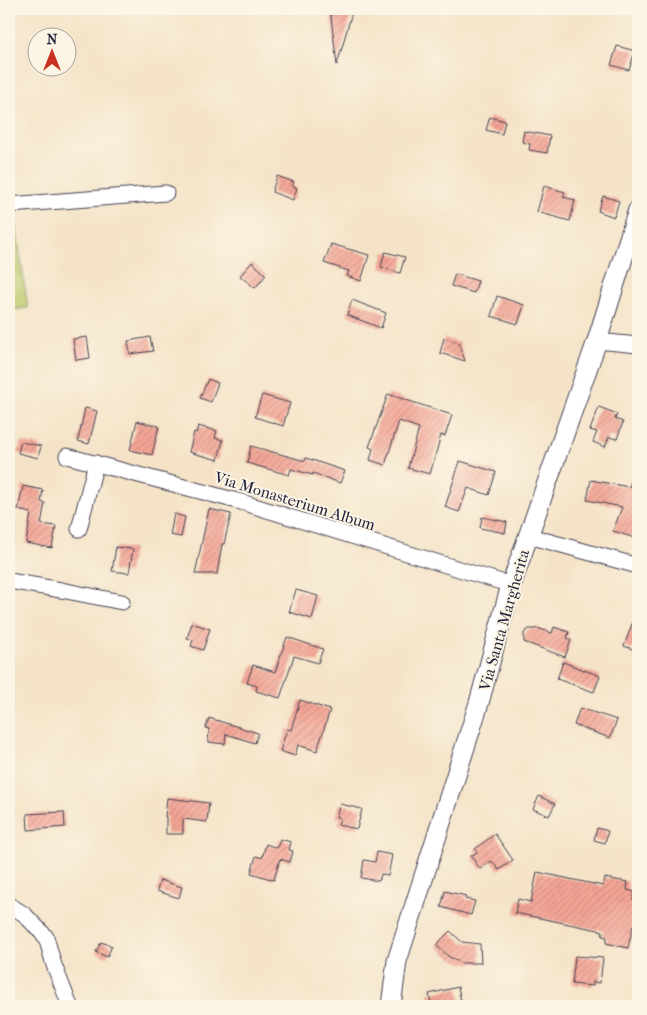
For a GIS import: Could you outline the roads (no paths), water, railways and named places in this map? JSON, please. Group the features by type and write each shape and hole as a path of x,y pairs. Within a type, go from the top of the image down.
{"street":[{"path":"9,205 166,193"},
{"name":"Via Santa Margherita","path":"391,1006 397,961 480,703 511,585 597,341 638,210"},
{"path":"597,341 638,345"},
{"name":"Via Monasterium Album","path":"67,456 241,502 511,585"},
{"path":"79,529 96,463"},
{"path":"529,536 638,566"},
{"path":"9,581 122,602"},
{"path":"9,905 24,914 46,937 54,965 70,1006"}]}
